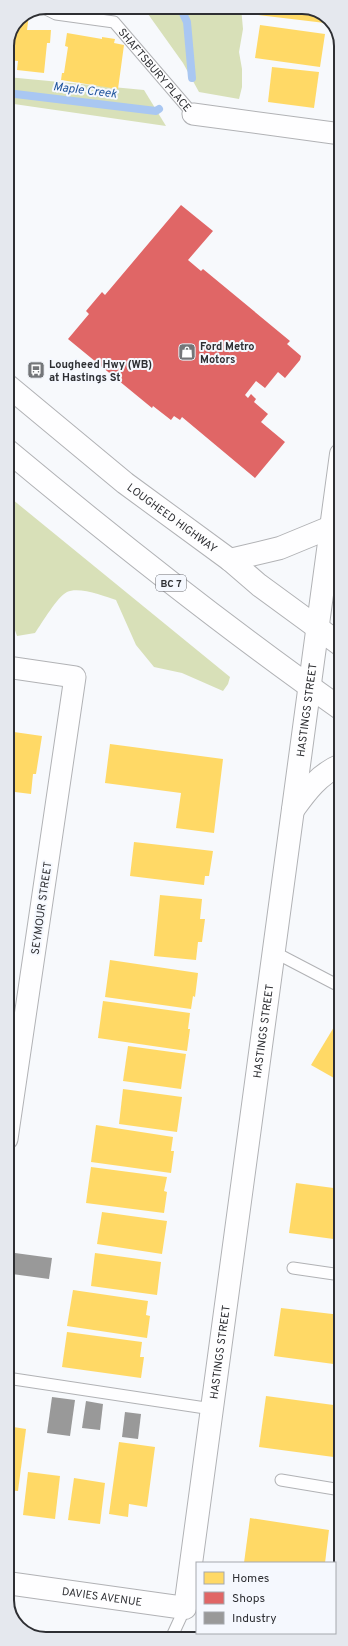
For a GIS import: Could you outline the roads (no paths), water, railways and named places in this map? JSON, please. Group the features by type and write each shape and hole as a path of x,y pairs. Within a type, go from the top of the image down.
{"street":[{"name":"SHAFTSBURY PLACE","path":"193,114 334,133"},
{"name":"LOUGHEED HIGHWAY","path":"14,391 125,483 230,560 259,585 334,640"},
{"name":"BC 7","path":"14,456 92,521 233,631 334,704"},
{"name":"HASTINGS STREET","path":"191,1609 212,1409 334,505"},
{"path":"230,560 280,548 331,527"},
{"name":"SEYMOUR STREET","path":"14,668 74,677 14,1091"},
{"path":"293,810 317,780 334,768"},
{"name":"DAVIES AVENUE","path":"14,1584 191,1609"}],"lane":[{"name":"SHAFTSBURY PLACE","path":"56,14 114,22 193,114"},
{"path":"274,952 334,983"},
{"path":"294,1268 334,1274"},
{"path":"14,1379 212,1409"},
{"path":"281,1480 334,1489"},
{"path":"174,1632 191,1609"}],"waterway":[{"name":"Maple Creek","path":"183,14 187,22 192,78"},
{"name":"Maple Creek","path":"14,94 156,111 159,109"}],"place":[{"name":"Ford Metro Motors","path":"187,352"},
{"name":"Lougheed Hwy (WB) at Hastings St","path":"36,370"}]}
